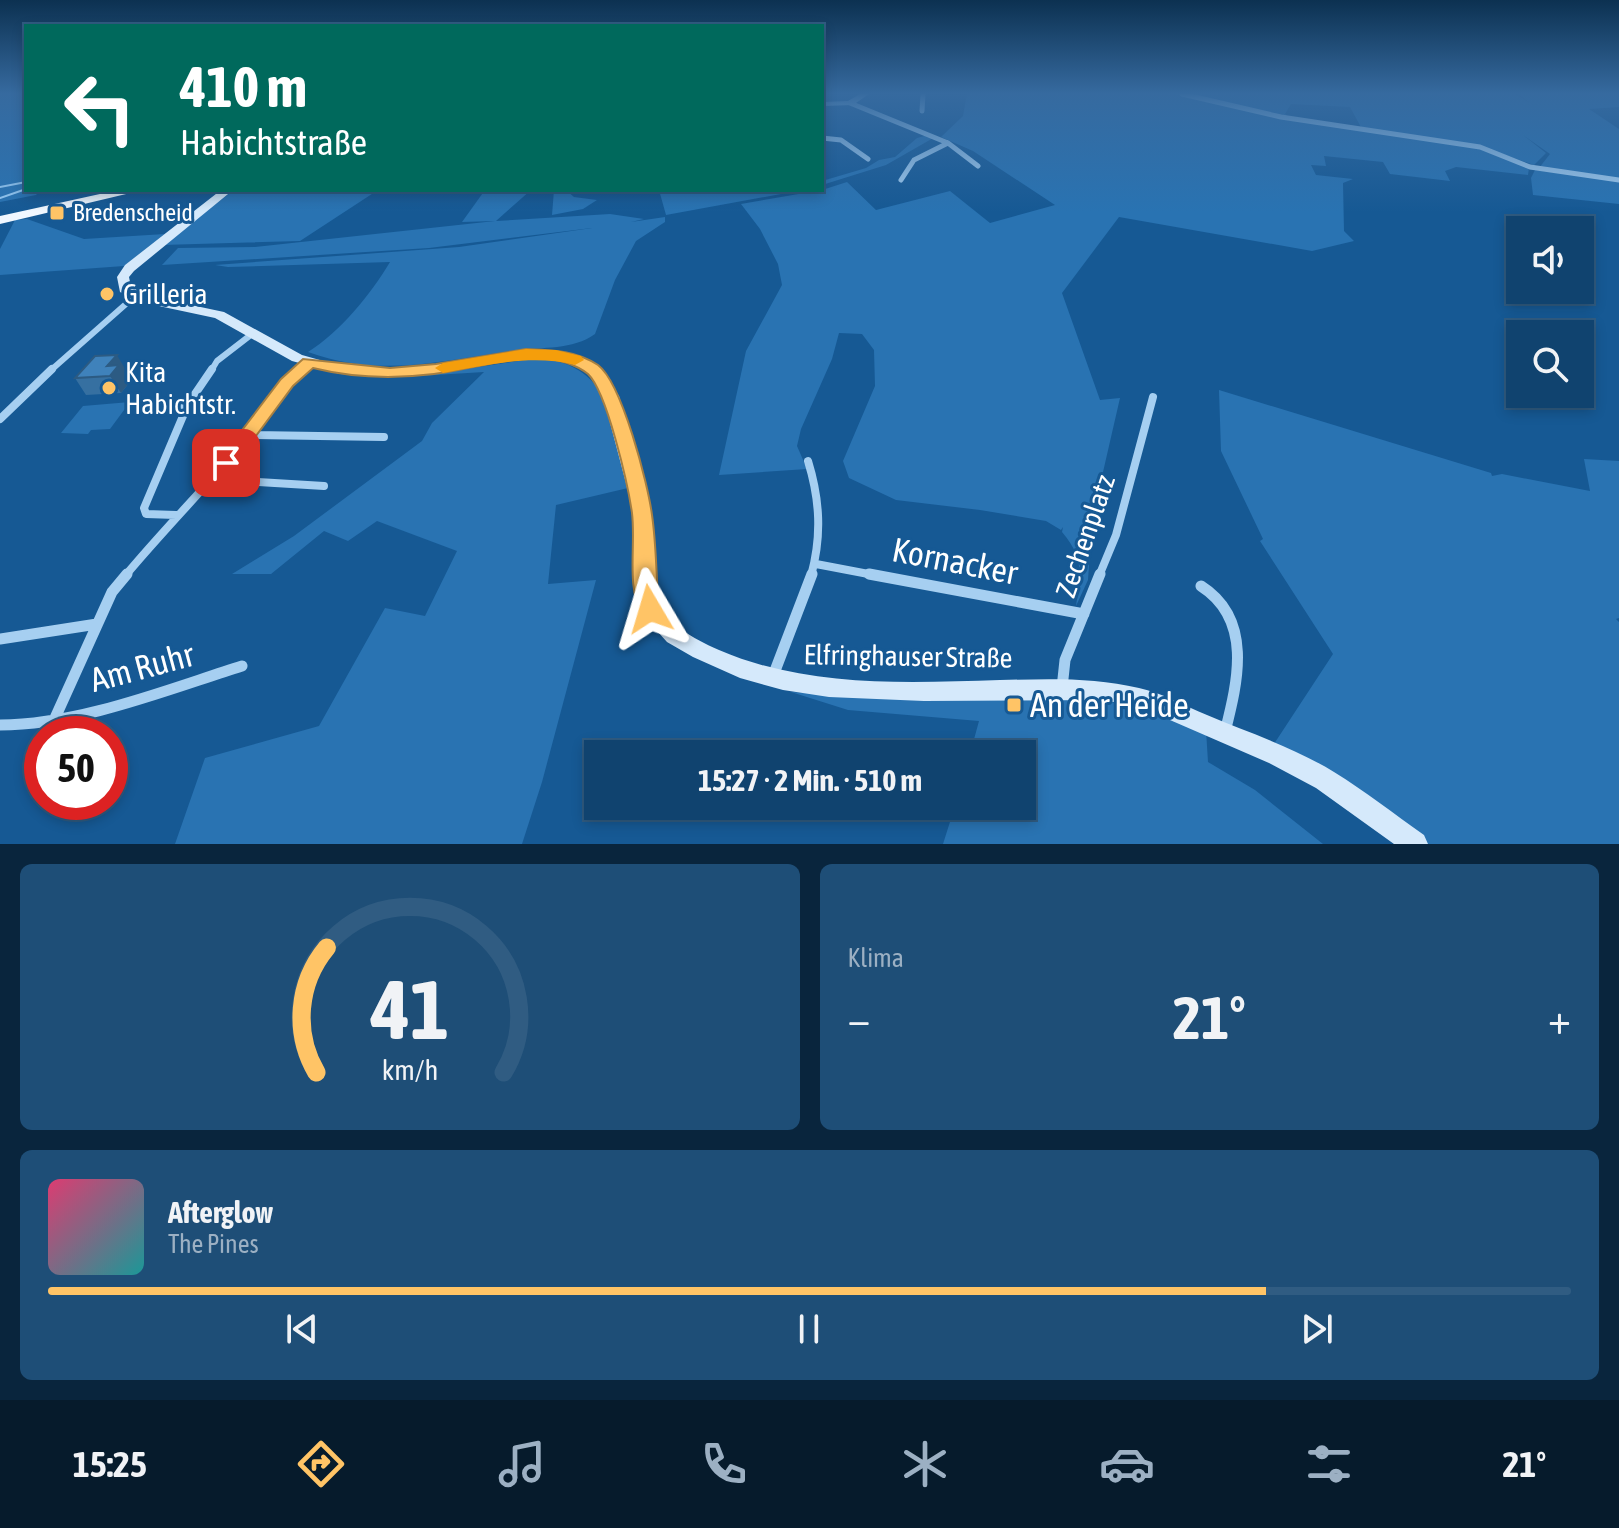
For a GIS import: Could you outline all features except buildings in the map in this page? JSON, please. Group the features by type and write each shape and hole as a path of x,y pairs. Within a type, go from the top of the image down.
{"main road":[{"path":"0,220 127,192"},
{"path":"135,296 123,283 129,268 225,192"},
{"name":"Elfringhauser Straße","path":"135,296 219,315 309,363 340,370 390,373 436,369 514,355 547,354 573,359 594,370 611,396 639,500 650,609 660,623 681,641 743,672 814,687 1103,690 1142,698 1314,774 1415,844"}],"street":[{"path":"924,133 961,150 978,166"},
{"path":"1390,133 1480,147 1530,167 1619,180"},
{"path":"824,138 841,140 868,159"},
{"path":"901,180 914,160 948,143"},
{"path":"0,419 86,336 135,296"},
{"path":"195,394 217,361 252,334"},
{"path":"56,716 112,592 176,515 250,435 287,382 309,363"},
{"name":"Zechenplatz","path":"1062,689 1065,660 1116,535 1153,397"},
{"path":"176,515 146,514 144,508 183,416 180,405"},
{"path":"250,435 384,437"},
{"path":"772,680 816,564 821,527 814,476 808,461"},
{"path":"211,479 324,486"},
{"name":"Kornacker","path":"816,564 1084,614"},
{"path":"1201,586 1212,591 1224,603 1231,616 1236,644 1235,696 1225,733"},
{"path":"0,639 97,624"},
{"name":"Am Ruhr","path":"63,716 144,697 242,666"},
{"name":"Am Ruhr","path":"0,725 24,725"}],"shaded area":[{"path":"0,133 24,133 24,192 38,192 0,202"},
{"path":"945,133 1384,133 1480,148 1529,168 1528,175 1456,167 1445,171 1450,181 1390,174 1383,162 1324,156 1326,166 1311,165 1316,175 1353,179 1343,183 1344,231 1354,241 1312,251 1119,217 1062,293 1100,400 1120,398 1092,520 1088,580 1076,606 1079,566 1074,550 1062,532 1063,527 1061,530 1046,521 980,510 896,500 849,478 843,461 875,386 874,350 862,334 839,333 832,359 801,429 797,446 807,469 719,475 746,351 782,285 778,264 760,229 741,204 824,192 824,189 847,182 876,210 950,191 990,223 1055,205 973,151 941,137"},
{"path":"1387,133 1619,133 1619,179 1539,168 1550,154 1523,135 1546,153 1534,165 1500,153"},
{"path":"935,137 886,165 824,184 824,180 895,157 917,138"},
{"path":"1535,170 1619,181 1619,204 1533,195 1531,178"},
{"path":"231,192 375,192 300,241 162,245"},
{"path":"484,192 529,192 496,221 610,214 644,219 631,222 665,217 665,222 636,241 615,280 595,334 577,343 557,347 412,365 362,364 308,352 354,312 390,262 215,265 459,247 592,228 429,248 162,265 178,248 255,247 495,221 462,222"},
{"path":"554,192 568,192 574,197 597,200 583,209 552,215"},
{"path":"660,192 792,192 666,215"},
{"path":"27,219 84,239 165,234 124,266 0,275 0,249 15,220"},
{"path":"539,358 564,363 583,373 596,386 613,422 628,488 556,505 548,584 596,580 542,782 522,844 175,844 205,758 319,726 385,608 425,616 457,551 377,521 348,541 324,531 271,574 232,574 294,536 422,441 432,423 484,372 418,376"},
{"path":"1219,390 1491,473 1492,476 1502,474 1590,491 1584,459 1619,461 1619,618 1616,619 1619,622 1619,844 1423,844 1272,747 1333,654 1260,541 1263,539 1221,451"},
{"path":"130,402 110,429 91,430 88,434 61,433 83,406"},
{"path":"791,692 906,699 1091,699 1150,708 1206,730 1208,762 1255,790 1323,844 943,844 951,820 1036,820 1036,740 974,740 979,721 848,710"}],"waterway":[{"path":"0,187 24,182"},
{"path":"0,198 24,190"}],"slow traffic":[{"path":"443,368 526,354 556,355 575,360"}],"place":[{"name":"Bredenscheid","path":"57,213"},
{"name":"Grilleria","path":"107,294"},
{"name":"Kita Habichtstr.","path":"109,388"},
{"name":"An der Heide","path":"1014,705"}],"route":[{"path":"226,463 287,382 309,363 340,370 390,373 436,369 526,354 573,359 594,370 603,380 620,424 642,512 650,609"}]}
